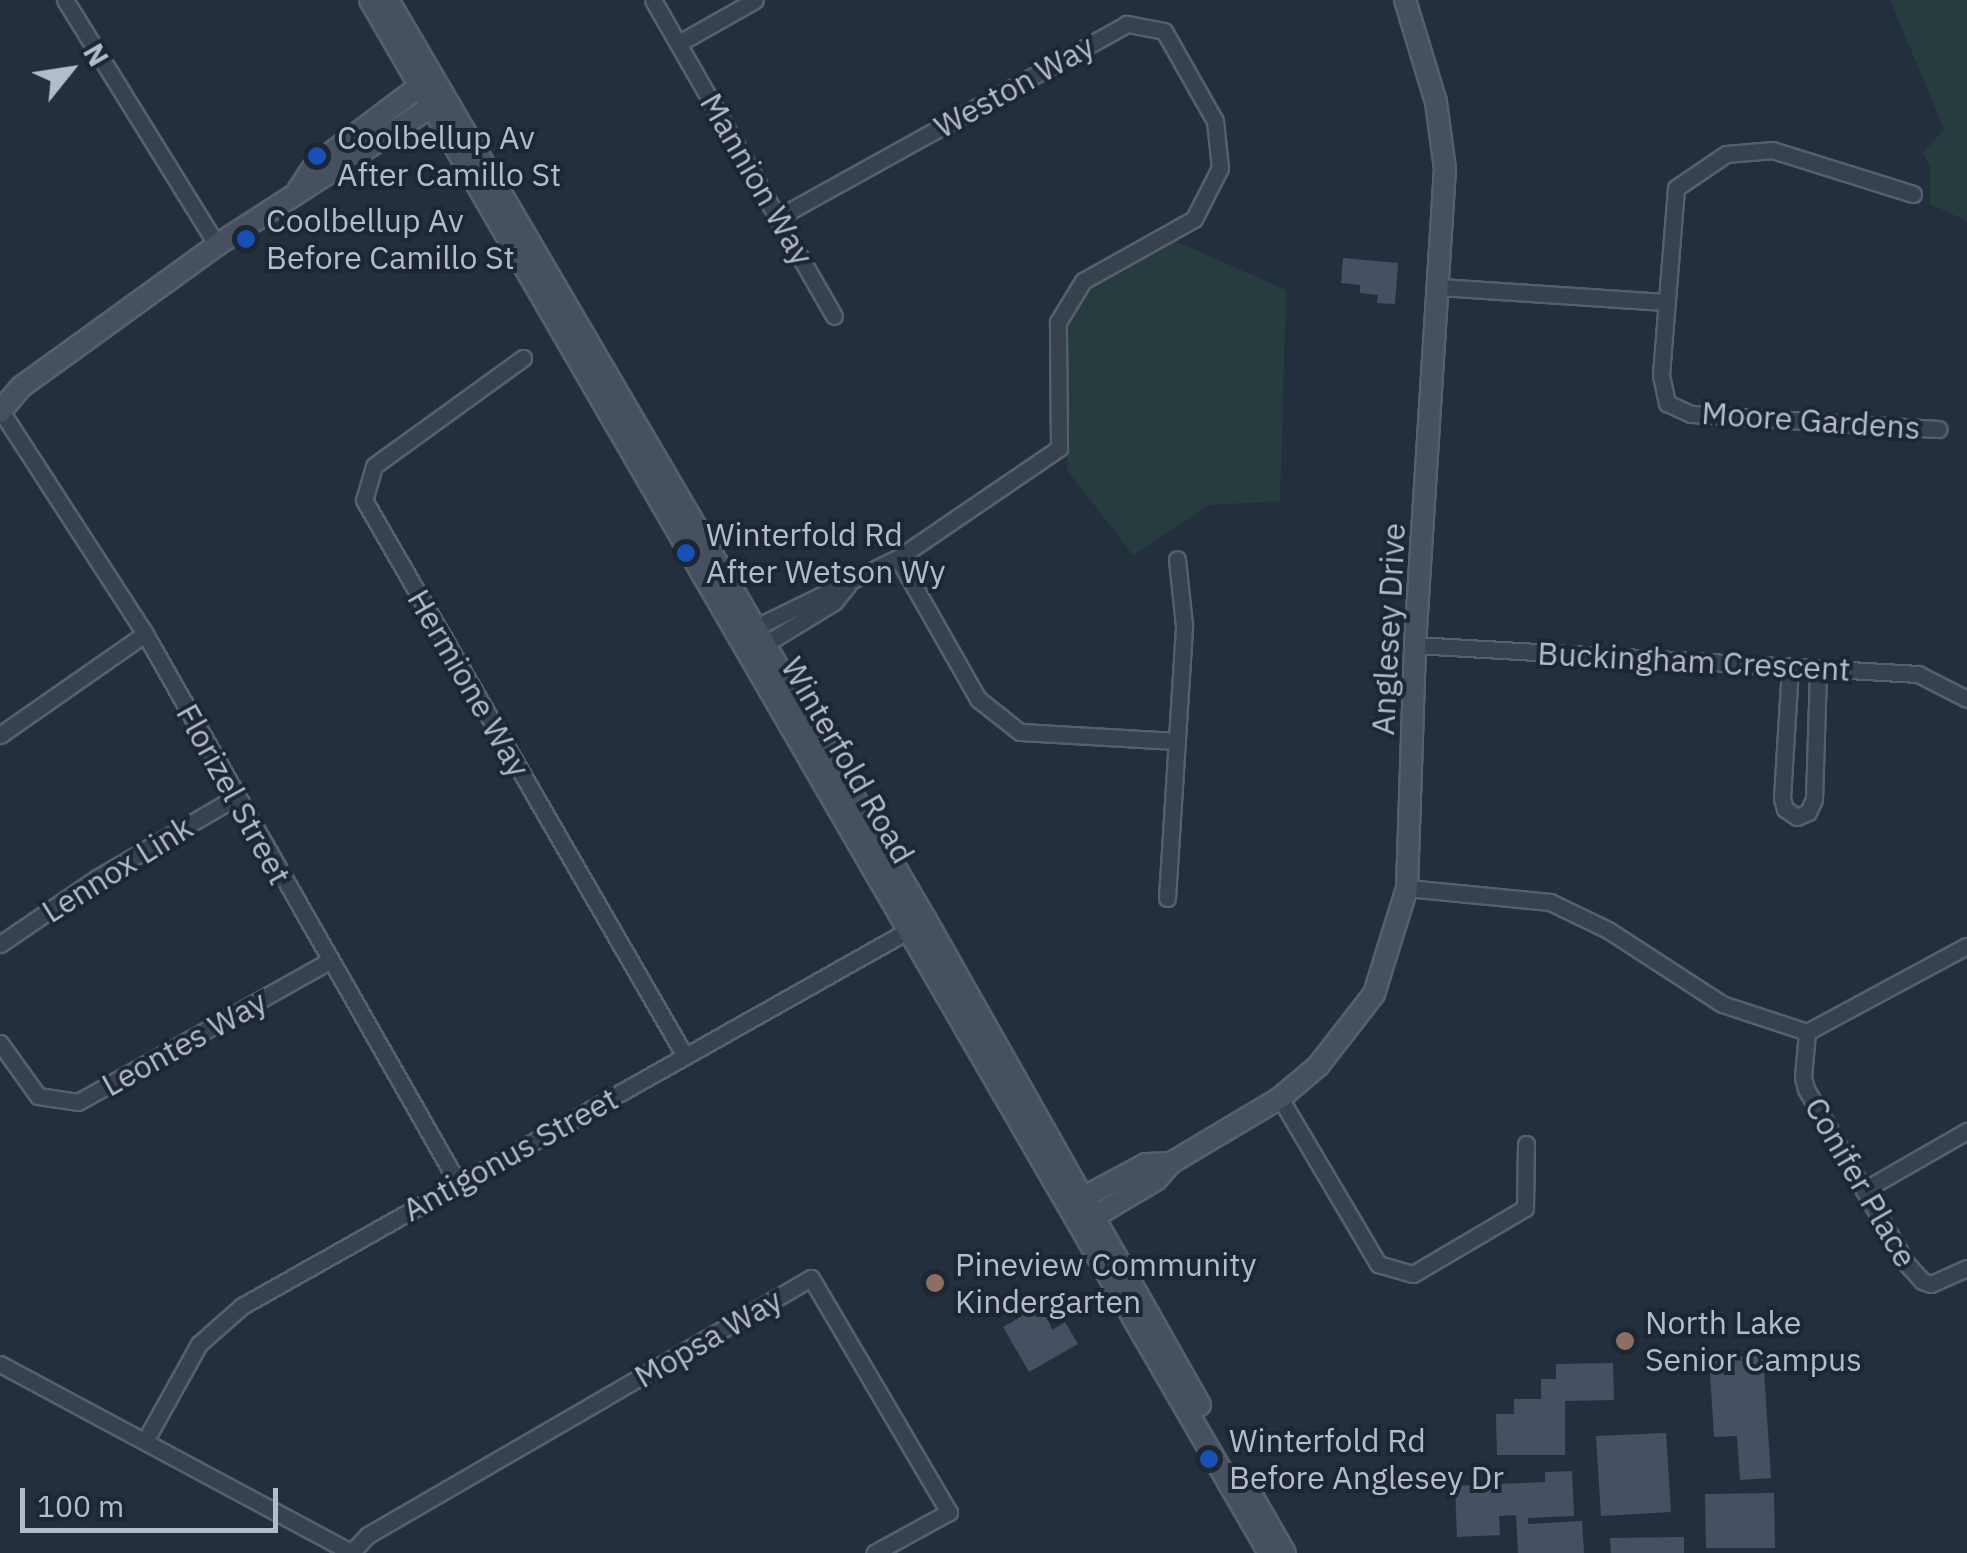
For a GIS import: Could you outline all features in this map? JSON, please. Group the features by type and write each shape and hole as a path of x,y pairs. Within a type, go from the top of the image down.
{"main road":[{"name":"Winterfold Road","path":"370,0 427,80"},
{"name":"Winterfold Road","path":"388,0 427,80 919,924 1076,1202 1286,1553"},
{"name":"Anglesey Drive","path":"1087,1220 1156,1180 1171,1163 1280,1098 1318,1066 1374,994 1407,888 1415,644 1445,170 1436,102 1405,0"},
{"path":"298,190 314,166 427,80"},
{"path":"0,411 22,386 218,245 440,102"},
{"name":"Anglesey Drive","path":"1076,1202 1146,1164 1171,1163"},
{"name":"Winterfold Road","path":"1087,1220 1269,1553"}],"street":[{"path":"65,0 218,245"},
{"name":"Mannion Way","path":"653,0 834,316"},
{"path":"679,43 755,0"},
{"name":"Weston Way","path":"753,640 828,589 848,586 898,558 1059,448 1058,322 1083,281 1194,218 1220,168 1216,122 1164,31 1127,24 780,216"},
{"name":"Moore Gardens","path":"1913,194 1773,150 1726,154 1676,188 1661,375 1667,403 1691,414 1939,429"},
{"path":"1440,288 1665,302"},
{"name":"Hermione Way","path":"523,358 374,466 364,500 685,1056"},
{"name":"Florizel Street","path":"0,411 145,634 458,1182"},
{"path":"898,558 978,699 1020,732 1176,741"},
{"path":"1167,898 1184,625 1177,560"},
{"path":"0,734 145,634"},
{"name":"Buckingham Crescent","path":"1415,644 1918,674 1967,699"},
{"path":"1790,668 1782,798 1786,809 1797,817 1808,812 1814,799 1818,669"},
{"name":"Lennox Link","path":"0,944 96,878 236,797"},
{"path":"1407,888 1550,902 1608,930 1722,1004 1807,1032 1967,946"},
{"name":"Antigonus Street","path":"145,1441 199,1344 242,1306 919,924"},
{"name":"Leontes Way","path":"0,1043 38,1096 78,1102 329,961"},
{"name":"Conifer Place","path":"1807,1032 1802,1077 1806,1089 1906,1263 1922,1282 1938,1284 1967,1268"},
{"path":"1280,1098 1378,1264 1413,1274 1524,1208 1526,1144"},
{"path":"1864,1190 1967,1131"},
{"name":"Mopsa Way","path":"352,1553 368,1535 811,1278 949,1512 874,1553"},
{"path":"0,1364 352,1553"}],"green space":[{"path":"1890,0 1967,0 1967,221 1930,204 1930,166 1923,153 1944,129"},
{"path":"1175,241 1286,290 1280,501 1210,505 1133,555 1067,470 1068,326 1089,290"}],"building":[{"path":"1343,258 1398,263 1395,304 1377,303 1378,295 1360,293 1360,285 1341,283"},
{"path":"1038,1294 1052,1330 1065,1322 1078,1344 1029,1372 1003,1327 1019,1318 1013,1309"},
{"path":"1763,1355 1771,1478 1740,1480 1737,1436 1714,1437 1709,1359"},
{"path":"1613,1363 1614,1400 1565,1401 1565,1455 1497,1455 1496,1414 1514,1414 1514,1399 1541,1399 1541,1379 1556,1379 1556,1364"},
{"path":"1666,1433 1671,1512 1601,1516 1596,1436"},
{"path":"1572,1471 1574,1516 1528,1518 1528,1524 1582,1521 1584,1553 1518,1553 1516,1515 1499,1516 1500,1535 1457,1537 1455,1486 1545,1482 1545,1472"},
{"path":"1774,1493 1775,1548 1706,1548 1705,1494"},
{"path":"1684,1537 1684,1553 1611,1553 1610,1538"}],"place":[{"name":"Coolbellup Av After Camillo St","path":"317,156"},
{"name":"Coolbellup Av Before Camillo St","path":"246,239"},
{"name":"Winterfold Rd After Wetson Wy","path":"686,553"},
{"name":"Pineview Community Kindergarten","path":"935,1283"},
{"name":"North Lake Senior Campus","path":"1625,1341"},
{"name":"Winterfold Rd Before Anglesey Dr","path":"1209,1459"}]}
